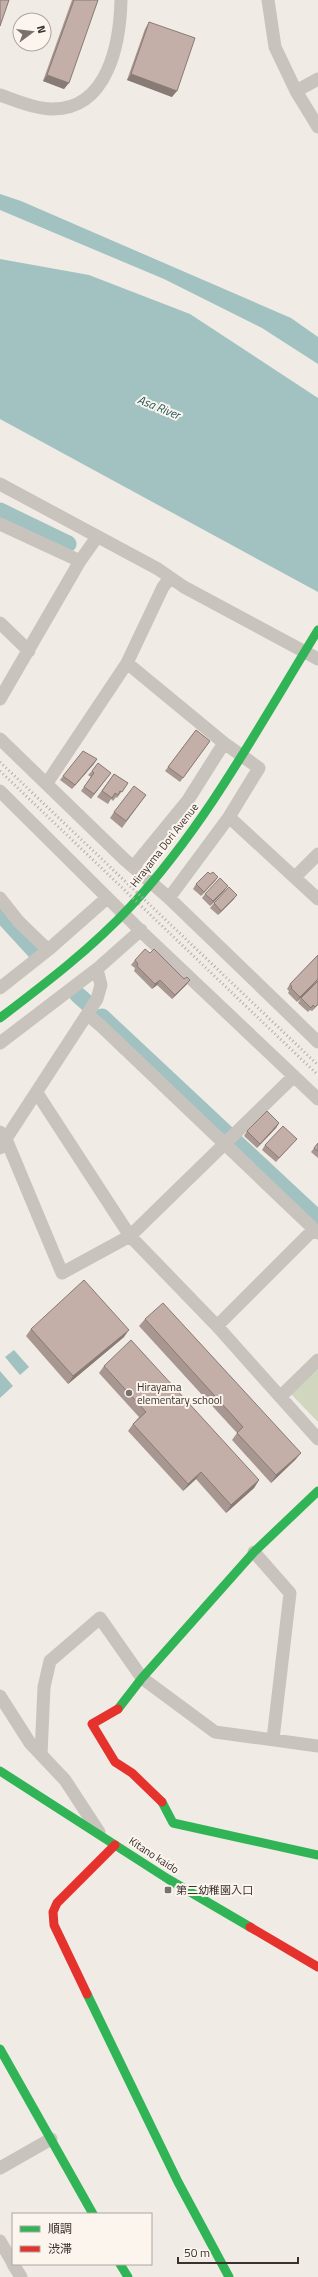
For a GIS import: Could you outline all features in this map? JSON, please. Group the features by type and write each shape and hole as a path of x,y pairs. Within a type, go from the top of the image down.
{"street":[{"path":"0,95 34,106 54,109 74,105 90,95 100,85 110,68 119,27 121,0"},
{"path":"268,0 275,47 296,90 318,127"},
{"path":"296,90 318,79"},
{"path":"0,484 97,536 184,587 308,648 318,659"},
{"path":"0,524 80,561"},
{"path":"0,699 80,561 97,536"},
{"path":"47,783 127,663 163,587 170,578"},
{"path":"0,623 29,651"},
{"name":"Hirayama Dori Avenue","path":"0,1018 65,967 125,912 146,890 205,812 318,630"},
{"path":"127,663 224,743 259,768 229,817 169,898"},
{"path":"0,739 124,859 134,866 169,898 318,1042"},
{"path":"134,866 188,800 224,743"},
{"path":"0,791 107,898 318,1099"},
{"path":"229,817 318,899"},
{"path":"295,877 318,854"},
{"path":"0,898 19,922 48,950"},
{"path":"0,988 48,950 107,898"},
{"path":"0,1043 97,970 141,930"},
{"path":"97,970 101,985 100,991 88,1016 37,1093 2,1140 62,1273 130,1236 294,1076"},
{"path":"88,1016 101,1026 223,1144 316,1231 217,1326"},
{"path":"37,1093 130,1236 217,1326 318,1439"},
{"path":"280,1397 318,1360"},
{"path":"318,1491 254,1552 142,1678 119,1709 92,1724 115,1762 132,1773 161,1800 173,1823 318,1855"},
{"path":"254,1552 290,1592 273,1739"},
{"path":"41,1755 44,1687 50,1661 100,1618 142,1678 215,1732 318,1746"},
{"path":"0,1696 30,1743 64,1780 101,1836"},
{"name":"Kitano kaido","path":"0,1771 168,1879 318,1967"},
{"path":"115,1845 57,1903 53,1912 54,1925 178,2182 229,2277"},
{"path":"0,2049 91,2213"},
{"path":"0,2168 50,2139"},
{"path":"0,2241 12,2262"},
{"path":"14,2265 21,2277"},
{"path":"121,2265 128,2277"}],"green space":[{"path":"318,1369 318,1422 291,1394"}],"water":[{"path":"0,194 21,201 291,318 318,337 318,364 262,328 164,279 0,210"},
{"name":"Asa River","path":"0,259 89,275 190,314 318,398 318,592 0,419"},
{"path":"14,1350 29,1367 20,1375 5,1357"},
{"path":"0,1371 13,1386 0,1398"}],"building":[{"path":"0,0 9,0 0,26"},
{"path":"74,0 98,0 69,83 47,75"},
{"path":"149,22 195,38 177,91 131,74"},
{"path":"196,730 210,741 183,778 168,767"},
{"path":"83,751 97,759 75,785 63,776"},
{"path":"98,763 111,773 94,794 84,787 94,773 92,771"},
{"path":"114,774 128,783 122,792 120,791 118,795 115,793 112,798 102,791"},
{"path":"134,786 146,795 126,821 114,812"},
{"path":"208,872 210,874 213,872 218,877 204,892 196,884"},
{"path":"220,878 228,886 213,901 205,894"},
{"path":"229,887 237,895 221,911 214,903"},
{"path":"145,949 150,953 154,949 184,979 187,977 190,980 175,995 160,980 155,984 137,966 138,964 135,960"},
{"path":"318,955 318,979 300,997 291,988 292,987 290,984"},
{"path":"318,981 318,1004 315,1007 313,1005 311,1008 301,998"},
{"path":"267,1111 279,1123 260,1144 247,1131"},
{"path":"283,1126 297,1139 279,1158 265,1145"},
{"path":"318,1143 318,1151 314,1148"},
{"path":"84,1280 129,1330 73,1376 31,1329"},
{"path":"163,1303 301,1453 276,1475 237,1433 243,1427 145,1319"},
{"path":"131,1340 259,1480 231,1505 201,1472 188,1484 133,1424 146,1412 104,1366"}],"waterway":[{"path":"0,511 68,544"},
{"path":"0,913 35,951"},
{"path":"78,995 87,1003"},
{"path":"102,1017 318,1219"}],"railway":[{"path":"0,762 318,1065"},
{"path":"0,771 318,1075"}],"traffic: fast":[{"path":"0,1018 85,951 131,906 158,874 184,842 231,772 318,630"},
{"path":"118,1709 142,1678 254,1552 318,1491"},
{"path":"0,1771 168,1879 250,1927"},
{"path":"162,1802 173,1823 318,1855"},
{"path":"87,1994 178,2182 229,2277"},
{"path":"0,2049 92,2213"},
{"path":"121,2265 128,2277"}],"traffic: jam":[{"path":"118,1709 92,1724 115,1762 132,1773 162,1802"},
{"path":"87,1994 54,1925 53,1912 57,1903 115,1845"},
{"path":"250,1927 318,1967"}],"place":[{"name":"Hirayama elementary school","path":"129,1393"},
{"name":"第二幼稚園入口","path":"168,1890"}]}
